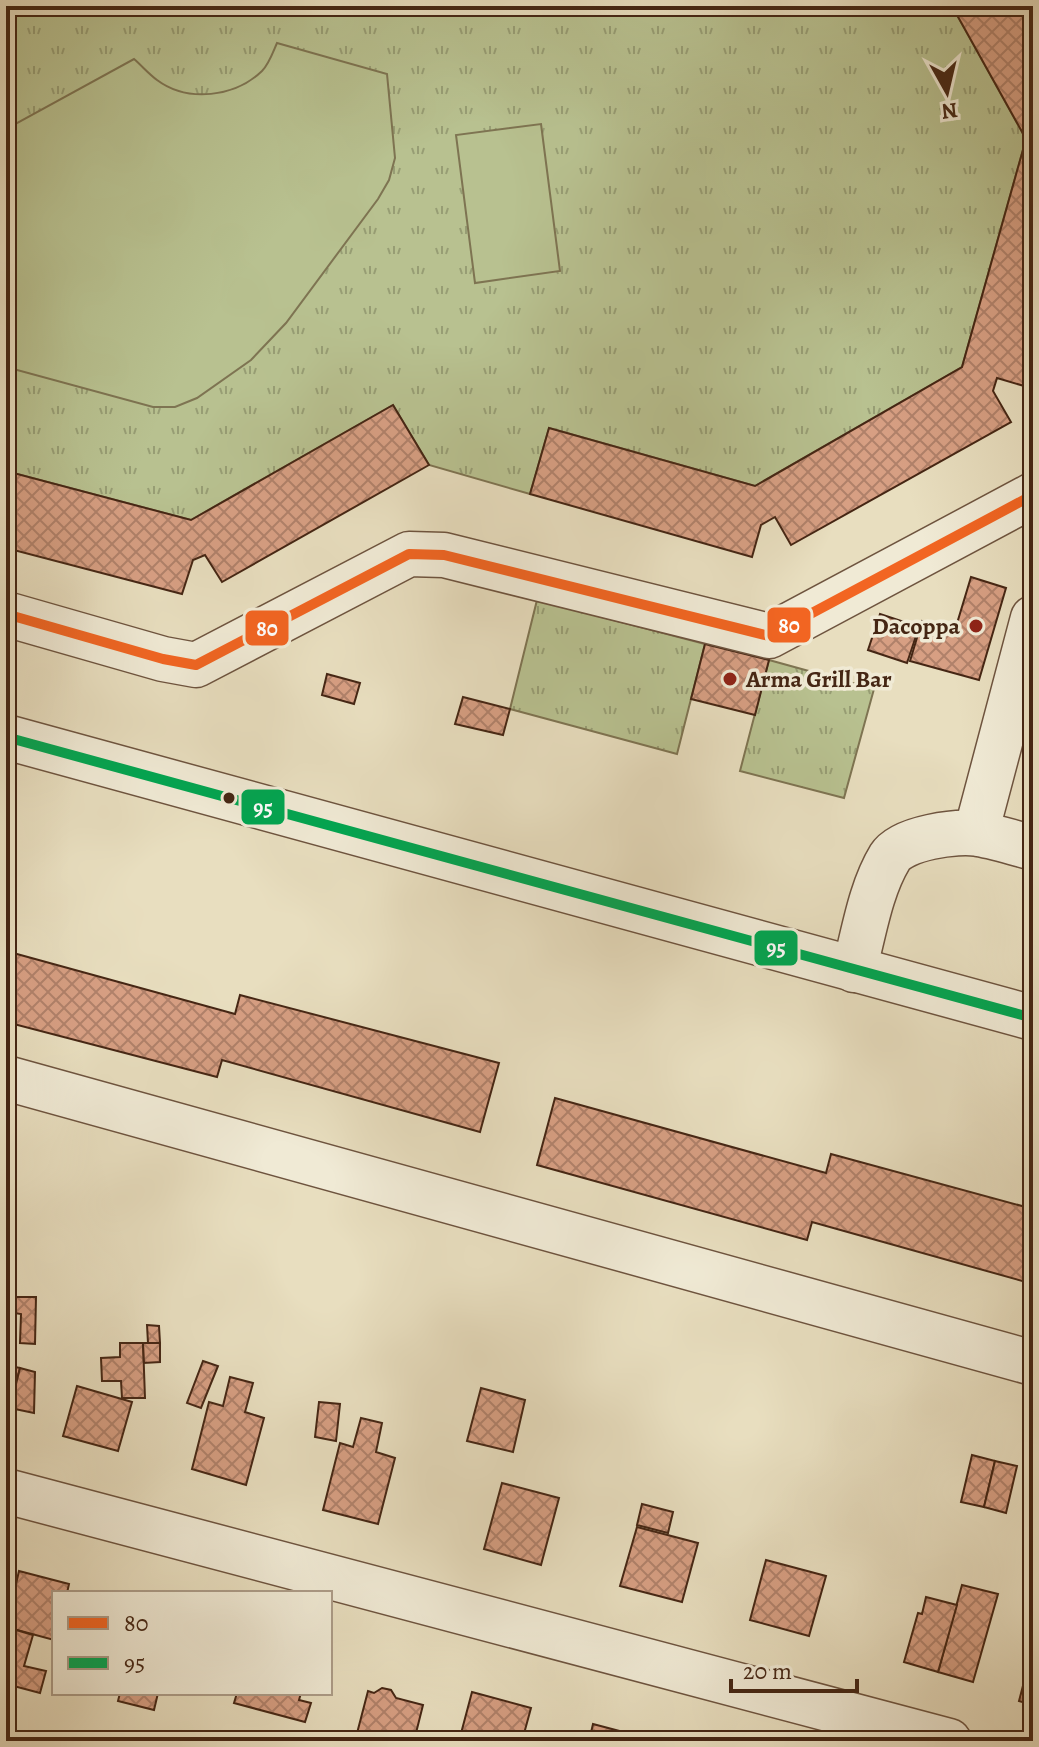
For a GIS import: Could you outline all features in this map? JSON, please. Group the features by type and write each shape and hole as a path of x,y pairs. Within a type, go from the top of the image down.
{"street":[{"path":"6,614 163,659 196,665 409,554 444,555 769,636 1033,495"},
{"path":"976,833 1033,618"},
{"path":"6,737 1033,1018"},
{"path":"854,970 875,889 891,856 908,844 932,837 976,833 1033,848"},
{"path":"6,1078 1033,1363"},
{"path":"6,1491 828,1725 949,1741"}],"green space":[{"path":"6,6 952,6 1026,139 962,367 755,486 549,428 530,494 429,465 393,405 191,520 6,471"},
{"path":"277,43 387,74 395,158 389,180 378,199 286,323 251,360 197,398 175,407 153,407 6,367 6,129 134,59 154,78 183,92 211,94 239,87 262,71"},
{"path":"541,124 560,271 475,283 456,135"},
{"path":"537,600 705,644 677,754 510,709"},
{"path":"769,660 874,689 844,798 740,771"}],"building":[{"path":"952,6 1032,6 1033,9 1033,381 1031,388 997,378 993,391 1011,422 791,545 775,517 761,525 752,557 530,494 549,428 755,486 962,367 1026,139"},
{"path":"393,405 429,465 222,582 205,555 193,560 182,594 6,548 6,471 191,520"},
{"name":"Dacoppa","path":"971,577 1006,588 979,680 910,661 922,621 955,630"},
{"path":"880,614 919,627 907,663 868,650"},
{"name":"Arma Grill Bar","path":"705,644 769,660 755,715 691,699"},
{"path":"327,674 360,683 354,704 322,695"},
{"path":"463,697 510,709 503,735 455,724"},
{"path":"6,951 235,1014 240,995 499,1063 480,1132 222,1060 217,1077 6,1022"},
{"path":"555,1098 826,1173 831,1154 1033,1209 1033,1284 812,1222 807,1240 537,1165"},
{"path":"14,1297 36,1297 35,1344 20,1343 21,1314 14,1313"},
{"path":"147,1325 159,1326 160,1343 148,1343"},
{"path":"120,1343 143,1343 145,1398 122,1398 121,1381 102,1381 101,1358 120,1357"},
{"path":"143,1343 160,1343 160,1362 144,1363"},
{"path":"203,1361 218,1366 201,1408 187,1403"},
{"path":"6,1365 20,1368 7,1421 6,1421"},
{"path":"20,1368 35,1372 34,1413 10,1408"},
{"path":"230,1377 253,1383 245,1412 264,1418 246,1485 192,1469 209,1402 223,1406"},
{"path":"77,1386 132,1402 118,1451 63,1436"},
{"path":"481,1388 525,1400 513,1452 467,1441"},
{"path":"319,1402 340,1404 336,1441 315,1437"},
{"path":"361,1418 382,1423 376,1452 395,1458 378,1524 323,1510 340,1443 353,1447"},
{"path":"972,1455 995,1461 984,1507 961,1502"},
{"path":"995,1461 1017,1466 1006,1513 984,1507"},
{"path":"502,1483 559,1498 541,1565 484,1549"},
{"path":"642,1504 673,1512 668,1533 637,1525"},
{"path":"637,1527 698,1543 682,1602 620,1586"},
{"path":"766,1560 826,1576 809,1636 750,1620"},
{"path":"19,1571 69,1584 67,1591 52,1591 52,1639 6,1627"},
{"path":"962,1585 998,1594 973,1682 938,1672"},
{"path":"926,1597 957,1605 938,1672 904,1662 918,1613 922,1614"},
{"path":"6,1627 33,1635 24,1666 46,1671 40,1693 6,1684"},
{"path":"1033,1647 1033,1705 1019,1701"},
{"path":"382,1688 391,1690 396,1698 423,1705 414,1741 355,1741 368,1691 374,1693"},
{"path":"472,1692 531,1708 522,1741 459,1741"},
{"path":"120,1695 158,1695 154,1710 118,1701"},
{"path":"236,1695 300,1695 299,1700 311,1703 305,1722 234,1703"},
{"path":"593,1724 646,1738 645,1741 589,1741"}],"transit line":[{"name":"80","path":"6,614 163,659 196,665 409,554 444,555 769,636 1033,495"},
{"name":"95","path":"6,737 1033,1018"}],"place":[{"name":"Dacoppa","path":"976,626"},
{"name":"Arma Grill Bar","path":"730,679"}]}
